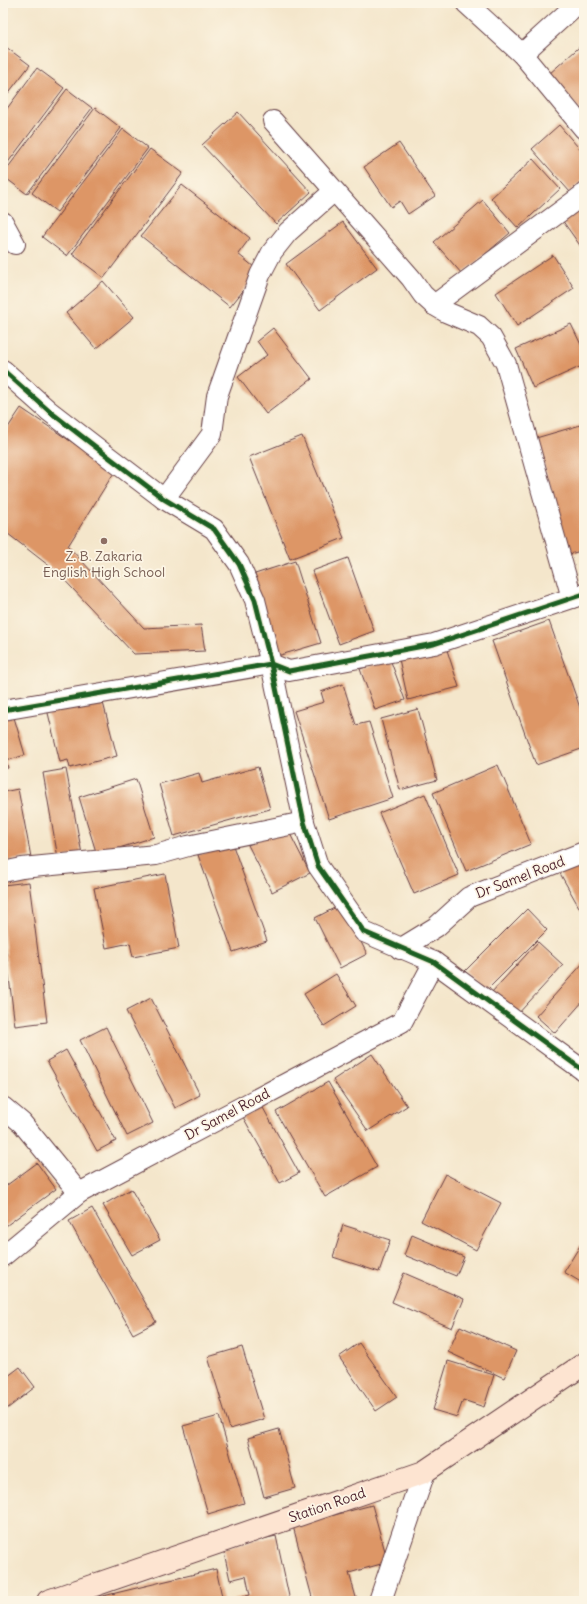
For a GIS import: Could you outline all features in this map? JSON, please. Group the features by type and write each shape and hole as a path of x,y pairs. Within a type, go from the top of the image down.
{"main road":[{"name":"Station Road","path":"48,1601 424,1472 584,1364"}],"street":[{"path":"466,3 522,54 584,130"},
{"path":"522,54 578,3"},
{"path":"3,710 271,664 289,671 434,644 578,596 506,364 499,348 491,337 479,326 446,312 423,295 411,278 273,121"},
{"path":"164,499 212,434 217,396 260,275 272,252 288,232 334,191"},
{"path":"434,304 584,194"},
{"path":"3,222 15,244"},
{"path":"4,372 49,411 164,499 214,529 239,564 255,600 271,664 304,822 318,866 364,932 400,949 434,962 584,1071"},
{"path":"3,872 22,868 156,855 188,846 304,822"},
{"name":"Dr Samel Road","path":"400,949 436,926 469,897 584,852"},
{"name":"Dr Samel Road","path":"3,1256 78,1193 402,1022 434,962"},
{"path":"3,1107 22,1123 78,1193"},
{"path":"380,1601 424,1472"}],"building":[{"path":"584,43 584,107 580,110 549,74"},
{"path":"6,47 30,65 3,100 3,52"},
{"path":"37,68 64,88 3,169 3,114"},
{"path":"67,89 92,108 27,194 3,176 3,174"},
{"path":"95,108 121,128 57,212 32,193"},
{"path":"238,112 311,192 276,224 202,145"},
{"path":"559,125 584,154 584,179 570,192 532,149"},
{"path":"123,129 148,148 67,256 42,237"},
{"path":"399,143 435,196 408,214 400,201 391,207 364,167"},
{"path":"150,149 183,173 104,278 72,254"},
{"path":"533,159 560,189 518,228 491,198"},
{"path":"182,185 250,238 238,254 259,271 230,307 141,236"},
{"path":"483,200 510,233 462,274 434,242"},
{"path":"584,204 584,251 562,220"},
{"path":"343,222 377,268 320,310 286,264"},
{"path":"553,255 574,288 517,326 496,293"},
{"path":"103,281 134,317 96,349 66,313"},
{"path":"571,324 584,351 584,365 533,388 516,349"},
{"path":"273,328 312,379 266,414 238,377 267,355 257,341"},
{"path":"21,408 115,471 68,546 144,628 201,625 205,651 134,654 57,572 3,530 3,435"},
{"path":"584,424 584,550 570,554 536,438"},
{"path":"302,436 344,538 290,559 249,457"},
{"path":"348,558 374,631 339,644 312,571"},
{"path":"295,561 321,643 277,656 252,575"},
{"path":"549,621 584,719 584,748 536,765 492,641"},
{"path":"446,647 459,687 408,700 399,659"},
{"path":"390,659 405,700 375,710 360,669"},
{"path":"343,684 356,725 369,722 393,798 329,819 294,711 324,702 321,692"},
{"path":"101,695 117,756 70,768 68,760 60,762 47,709"},
{"path":"418,709 437,780 400,790 381,719"},
{"path":"13,714 25,755 6,761 8,768 3,769 3,717"},
{"path":"498,765 531,844 466,871 433,793"},
{"path":"258,767 270,809 174,836 159,784 199,773 202,783"},
{"path":"66,769 82,854 58,858 43,773"},
{"path":"136,779 154,837 97,855 79,797"},
{"path":"18,789 31,857 3,862 3,792"},
{"path":"425,794 459,875 414,894 379,813"},
{"path":"286,826 310,873 272,892 248,845"},
{"path":"232,843 267,941 233,952 198,855"},
{"path":"584,860 584,916 557,868"},
{"path":"165,874 179,948 133,957 130,943 106,948 94,888"},
{"path":"29,882 47,1022 15,1026 3,929 3,885"},
{"path":"342,904 367,954 340,968 315,918"},
{"path":"527,909 547,930 485,992 465,971"},
{"path":"538,942 563,965 516,1016 491,993"},
{"path":"584,962 584,1000 555,1033 536,1016"},
{"path":"336,974 356,1006 324,1026 304,994"},
{"path":"151,998 200,1095 175,1108 126,1011"},
{"path":"106,1027 153,1123 127,1136 80,1040"},
{"path":"66,1050 116,1141 97,1151 47,1061"},
{"path":"372,1054 407,1106 368,1131 333,1080"},
{"path":"328,1082 377,1167 325,1197 276,1112"},
{"path":"262,1106 299,1173 280,1183 243,1117"},
{"path":"37,1163 56,1189 3,1228 3,1188"},
{"path":"445,1174 501,1203 476,1250 421,1221"},
{"path":"131,1189 160,1240 132,1255 103,1205"},
{"path":"92,1208 156,1322 133,1334 69,1221"},
{"path":"343,1225 390,1240 379,1272 333,1257"},
{"path":"412,1235 464,1257 456,1276 404,1255"},
{"path":"584,1239 584,1284 564,1272"},
{"path":"404,1273 464,1299 452,1328 392,1302"},
{"path":"460,1326 516,1351 504,1378 448,1352"},
{"path":"359,1343 397,1397 376,1411 339,1357"},
{"path":"242,1347 264,1419 230,1429 208,1357"},
{"path":"448,1361 494,1375 484,1407 463,1400 457,1417 433,1410"},
{"path":"20,1367 35,1387 3,1412 3,1380"},
{"path":"219,1416 244,1503 208,1514 183,1426"},
{"path":"279,1429 295,1488 264,1497 248,1438"},
{"path":"372,1505 388,1562 349,1573 357,1601 313,1601 293,1526"},
{"path":"276,1536 290,1601 235,1601 234,1599 250,1595 246,1576 230,1580 223,1548"},
{"path":"216,1569 223,1601 100,1601 99,1597"}],"cycle path":[{"path":"3,370 49,411 164,499 214,529 239,564 255,600 271,664 304,822 318,866 364,932 434,962 584,1071"},
{"path":"3,710 271,664 289,671 434,644 584,594"}],"place":[{"name":"Z. B. Zakaria English High School","path":"104,541"}]}
